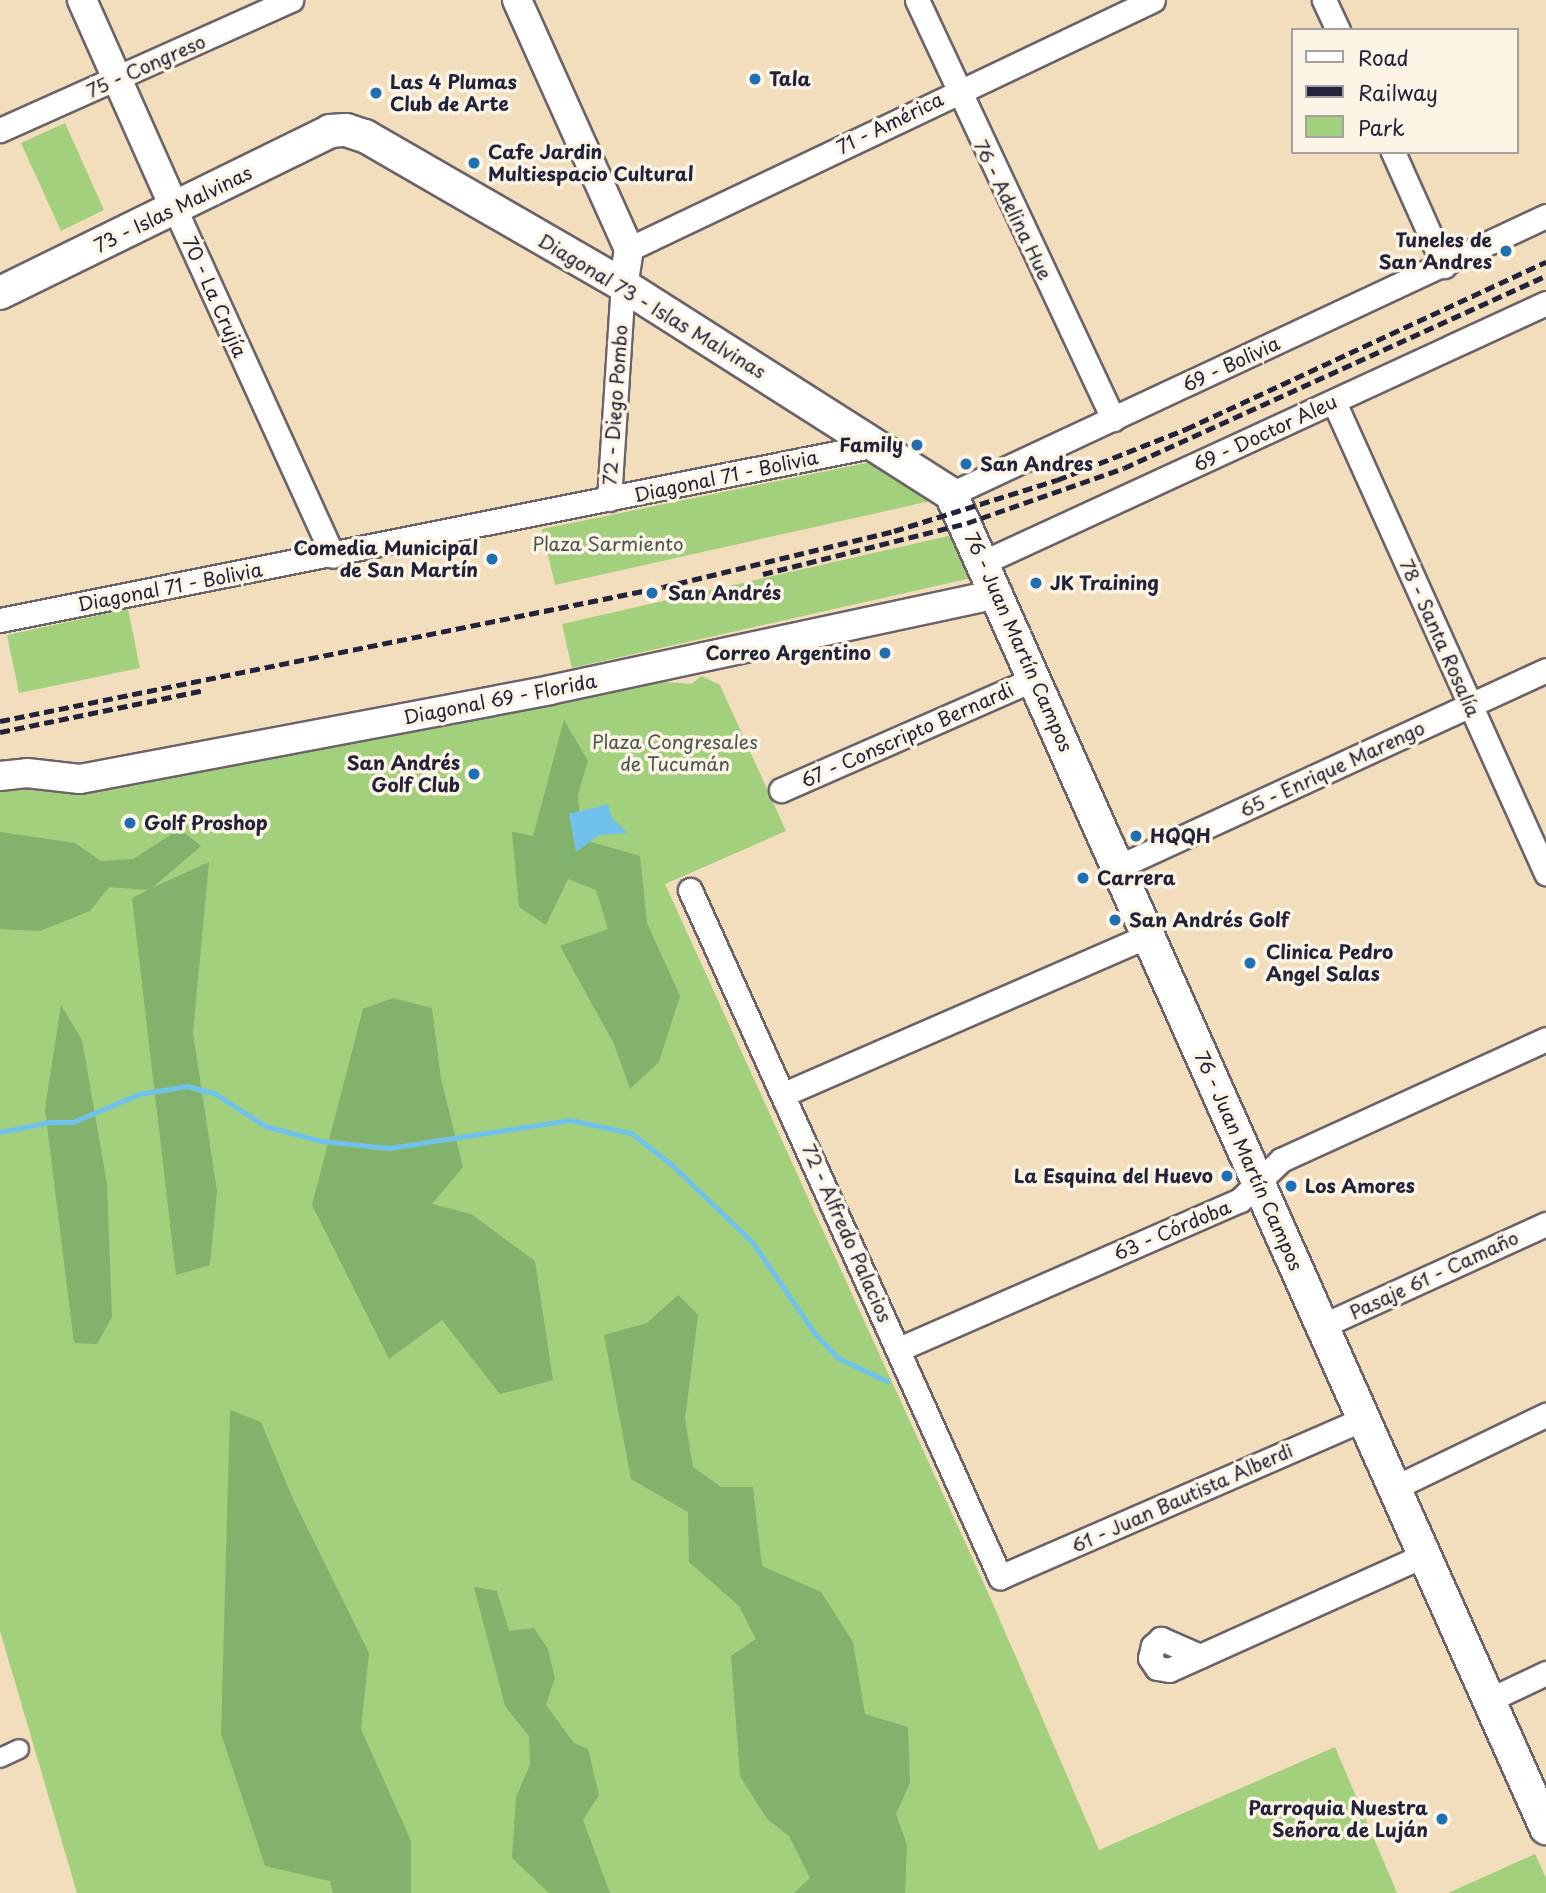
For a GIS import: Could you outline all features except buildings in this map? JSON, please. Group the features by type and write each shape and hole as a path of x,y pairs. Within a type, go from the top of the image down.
{"main road":[{"name":"73 - Islas Malvinas","path":"0,293 330,131 346,130"},
{"name":"Diagonal 73 - Islas Malvinas","path":"346,130 365,136 623,285 951,495"},
{"name":"76 - Juan Martín Campos","path":"951,495 984,562 1546,1828"}],"street":[{"name":"70 - La Crujía","path":"82,0 333,556"},
{"name":"75 - Congreso","path":"0,130 291,0"},
{"path":"517,0 629,249"},
{"name":"76 - Adelina Hue","path":"917,0 957,91 1113,419"},
{"name":"71 - América","path":"629,249 1153,0"},
{"path":"1324,0 1337,28"},
{"path":"1394,154 1444,265"},
{"name":"69 - Bolivia","path":"951,495 1546,216"},
{"name":"69 - Bolivia","path":"1512,232 1546,226"},
{"name":"72 - Diego Pombo","path":"609,499 623,285 629,249"},
{"name":"69 - Doctor Aleu","path":"984,562 1546,303"},
{"name":"78 - Santa Rosalía","path":"1334,402 1546,873"},
{"name":"Diagonal 71 - Bolivia","path":"0,620 333,556 876,445"},
{"name":"Diagonal 69 - Florida","path":"0,776 27,773 80,779 550,690 998,594"},
{"name":"65 - Enrique Marengo","path":"1118,867 1546,670"},
{"name":"67 - Conscripto Bernardi","path":"781,790 1034,679"},
{"name":"72 - Alfredo Palacios","path":"690,890 1000,1577"},
{"path":"784,1094 1148,936"},
{"name":"63 - Córdoba","path":"899,1349 1240,1200 1281,1160 1546,1039"},
{"name":"Pasaje 61 - Camaño","path":"1322,1326 1546,1224"},
{"path":"1394,1488 1546,1415"},
{"name":"61 - Juan Bautista Alberdi","path":"1000,1577 1363,1419"},
{"path":"1200,1656 1425,1555"},
{"path":"1489,1700 1546,1674"},
{"path":"0,1758 19,1749"}],"green space":[{"path":"65,123 104,210 61,231 21,143"},
{"name":"Plaza Sarmiento","path":"881,460 944,498 555,585 542,529"},
{"path":"957,534 976,577 572,668 562,624"},
{"path":"128,609 140,668 19,693 7,635"},
{"name":"Plaza Congresales de Tucumán","path":"702,676 720,685 786,831 665,884 990,1597 1099,1850 1335,1747 1397,1893 77,1893 0,1631 0,792 81,785 667,682 691,684"},
{"path":"564,720 588,761 578,795 581,839 640,856 647,923 680,996 659,1062 630,1089 614,1044 560,946 608,929 596,890 568,879 546,925 519,907 512,832 533,836"},
{"path":"180,829 201,846 152,888 209,862 193,1033 217,1191 210,1265 176,1275 132,898 148,890 109,887 90,911 40,931 0,929 0,832 75,843 101,861 133,859"},
{"path":"393,998 432,1008 441,1079 463,1167 432,1204 471,1214 535,1261 553,1380 500,1394 442,1320 389,1359 312,1205 363,1009"},
{"path":"61,1005 82,1040 107,1184 112,1317 97,1344 74,1343 45,1109"},
{"path":"678,1295 698,1315 685,1419 693,1467 721,1487 753,1487 762,1566 821,1592 853,1642 865,1714 908,1727 910,1783 896,1814 907,1845 905,1893 794,1893 810,1878 789,1836 767,1819 740,1776 731,1656 756,1639 739,1606 689,1562 688,1512 631,1479 604,1335 647,1323"},
{"path":"230,1410 261,1422 293,1499 369,1653 361,1729 411,1841 411,1893 333,1893 330,1881 265,1866 221,1734"},
{"path":"474,1587 497,1591 509,1631 534,1628 548,1649 555,1678 546,1705 574,1743 588,1749 599,1795 583,1820 610,1893 549,1893 512,1858 516,1797 530,1765 529,1736 505,1706"},
{"path":"1535,1854 1546,1878 1546,1893 1448,1893"}],"water":[{"path":"608,804 612,818 628,833 599,835 576,852 569,814"}],"waterway":[{"path":"0,1132 50,1122 73,1122 139,1094 187,1086 214,1093 265,1126 321,1141 389,1148 570,1120 631,1133 671,1164 753,1243 815,1334 838,1358 887,1381"}],"railway":[{"path":"0,721 663,587 894,531 1057,480 1186,429 1546,262"},
{"path":"763,574 967,523 1124,468 1546,276"},
{"path":"0,732 205,690"}],"place":[{"name":"Tala","path":"755,79"},
{"name":"Las 4 Plumas Club de Arte","path":"376,93"},
{"name":"Cafe Jardin Multiespacio Cultural","path":"474,163"},
{"name":"Tuneles de San Andres","path":"1506,251"},
{"name":"Family","path":"917,445"},
{"name":"San Andres","path":"966,464"},
{"name":"Comedia Municipal de San Martín","path":"492,559"},
{"name":"JK Training","path":"1036,583"},
{"name":"San Andrés","path":"652,593"},
{"name":"Correo Argentino","path":"885,653"},
{"name":"San Andrés Golf Club","path":"474,774"},
{"name":"Golf Proshop","path":"130,823"},
{"name":"HQQH","path":"1136,836"},
{"name":"Carrera","path":"1083,878"},
{"name":"San Andrés Golf","path":"1115,920"},
{"name":"Clinica Pedro Angel Salas","path":"1250,963"},
{"name":"La Esquina del Huevo","path":"1227,1176"},
{"name":"Los Amores","path":"1291,1186"},
{"name":"Parroquia Nuestra Señora de Luján","path":"1442,1819"}]}
